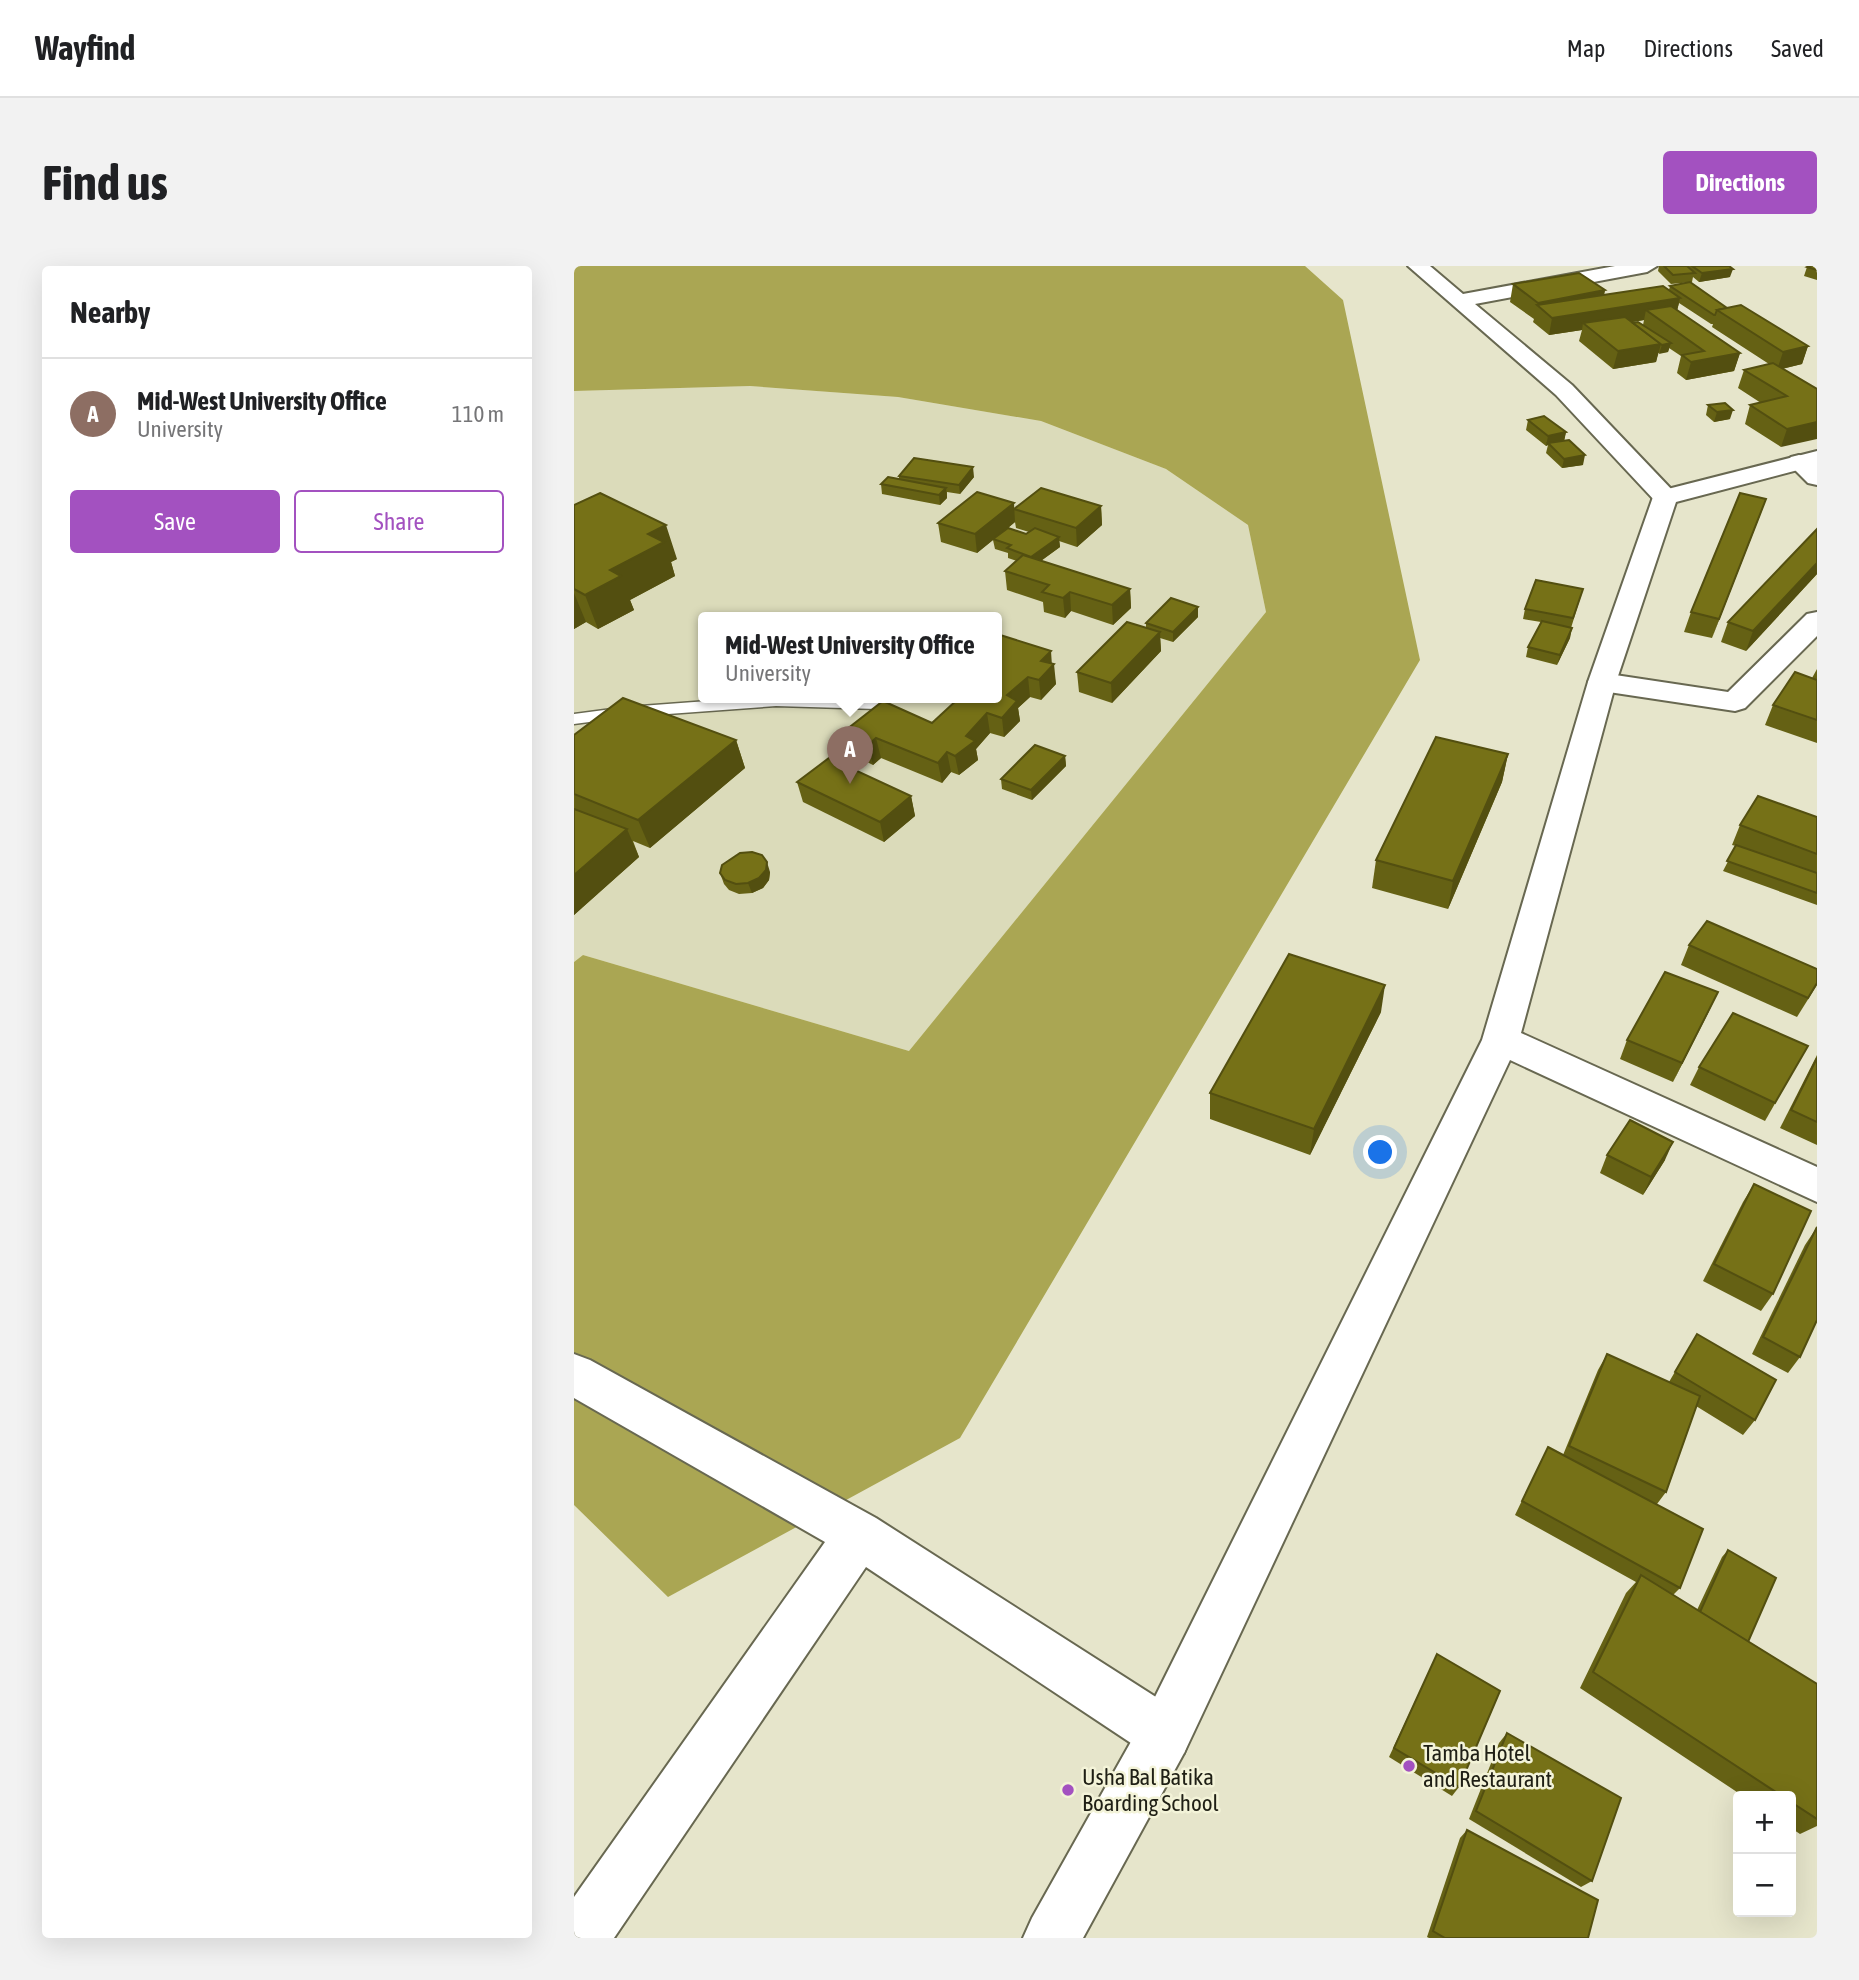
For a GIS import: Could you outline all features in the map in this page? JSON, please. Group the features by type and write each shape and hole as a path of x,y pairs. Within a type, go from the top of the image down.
{"street":[{"path":"1418,266 1564,390 1665,497"},
{"path":"1458,300 1647,266"},
{"path":"1665,497 1811,466"},
{"path":"1052,1938 1165,1734 1501,1040 1602,682 1665,497"},
{"path":"1602,682 1735,702 1817,620"},
{"path":"1501,1040 1817,1185"},
{"path":"574,1374 859,1535 1165,1734"},
{"path":"580,1938 859,1535"}],"lane":[{"path":"574,719 754,703"},
{"path":"843,703 877,704"}],"shaded area":[{"path":"574,266 1305,266 1343,300 1420,660 960,1438 668,1597 574,1505 574,962 583,955 909,1051 1266,612 1248,525 1166,469 1041,421 898,397 750,386 574,391"},
{"path":"750,386 898,397 1041,421 1166,469 1248,525 1266,612 909,1051 583,955 574,962 574,391"}],"building":[{"path":"1664,266 1687,266 1695,273 1673,275"},
{"path":"1692,266 1729,266 1733,269 1702,273"},
{"path":"1579,273 1605,290 1538,303 1513,284"},
{"path":"1690,282 1727,308 1717,310 1714,315 1670,286"},
{"path":"1663,286 1680,298 1552,318 1537,305"},
{"path":"1741,305 1808,346 1783,352 1717,310"},
{"path":"1671,306 1740,353 1691,362 1682,355 1704,351 1646,310"},
{"path":"1625,317 1661,344 1618,351 1583,323"},
{"path":"1638,322 1671,343 1662,345 1633,323"},
{"path":"1773,363 1817,389 1817,422 1787,429 1750,405 1787,396 1744,370"},
{"path":"1725,403 1733,410 1717,412 1708,405"},
{"path":"1544,416 1566,432 1548,436 1528,420"},
{"path":"1569,440 1585,455 1564,459 1548,443"},
{"path":"914,458 973,467 959,485 899,476"},
{"path":"888,477 946,488 939,495 881,484"},
{"path":"1041,488 1101,506 1076,528 1014,509"},
{"path":"977,492 1014,503 975,534 938,523"},
{"path":"600,493 666,525 648,534 664,542 610,570 621,576 585,595 574,589 574,505"},
{"path":"1740,493 1766,499 1719,619 1691,612"},
{"path":"1008,528 1026,534 1035,528 1059,537 1031,557 1007,548 1011,545 993,539"},
{"path":"1817,529 1817,563 1753,631 1728,622"},
{"path":"1023,555 1130,589 1112,605 1070,592 1063,598 1042,592 1049,585 1005,571"},
{"path":"1536,580 1583,589 1573,618 1525,609"},
{"path":"1171,598 1198,607 1173,632 1146,623"},
{"path":"1542,621 1572,628 1560,655 1528,647"},
{"path":"1127,622 1160,632 1111,683 1077,672"},
{"path":"1002,636 1051,651 1041,661 1054,664 1039,680 1028,677 1007,695 1017,701 1002,718 987,713 966,736 975,741 955,756 947,752 938,763 876,738 868,745 842,733 880,703 887,703 932,723 954,703 1002,703"},
{"path":"1795,672 1817,680 1817,720 1773,705"},
{"path":"623,698 736,740 638,820 574,794 574,735"},
{"path":"1436,737 1508,754 1453,881 1376,860"},
{"path":"1035,745 1065,756 1031,790 1001,779"},
{"path":"829,758 911,796 880,822 797,782"},
{"path":"1758,796 1817,817 1817,854 1740,825"},
{"path":"574,809 627,829 574,875"},
{"path":"1736,845 1817,873 1817,893 1727,861"},
{"path":"740,853 762,855 767,862 766,870 759,878 736,884 725,880 720,873 722,865"},
{"path":"1707,921 1817,969 1817,983 1808,998 1689,945"},
{"path":"1289,954 1385,985 1314,1129 1210,1093"},
{"path":"1665,972 1718,992 1682,1063 1627,1040"},
{"path":"1733,1013 1808,1046 1775,1103 1699,1067"},
{"path":"1817,1058 1817,1122 1791,1110"},
{"path":"1630,1120 1673,1142 1651,1177 1607,1155"},
{"path":"1754,1184 1811,1211 1773,1294 1714,1264"},
{"path":"1817,1227 1817,1320 1800,1357 1763,1337"},
{"path":"1697,1334 1776,1380 1755,1420 1675,1372"},
{"path":"1607,1354 1700,1396 1666,1492 1569,1446"},
{"path":"1548,1447 1703,1529 1680,1588 1522,1501"},
{"path":"1728,1550 1776,1578 1748,1642 1700,1612"},
{"path":"1641,1575 1817,1684 1817,1819 1796,1805 1796,1791 1774,1791 1593,1672"},
{"path":"1437,1654 1500,1691 1459,1787 1394,1748"},
{"path":"1507,1733 1621,1798 1592,1881 1476,1811"},
{"path":"1467,1830 1598,1900 1588,1938 1445,1938 1433,1931"}],"place":[{"name":"Mid-West University Office","path":"850,784"},
{"name":"Tamba Hotel and Restaurant","path":"1409,1766"},
{"name":"Usha Bal Batika Boarding School","path":"1068,1790"}]}
